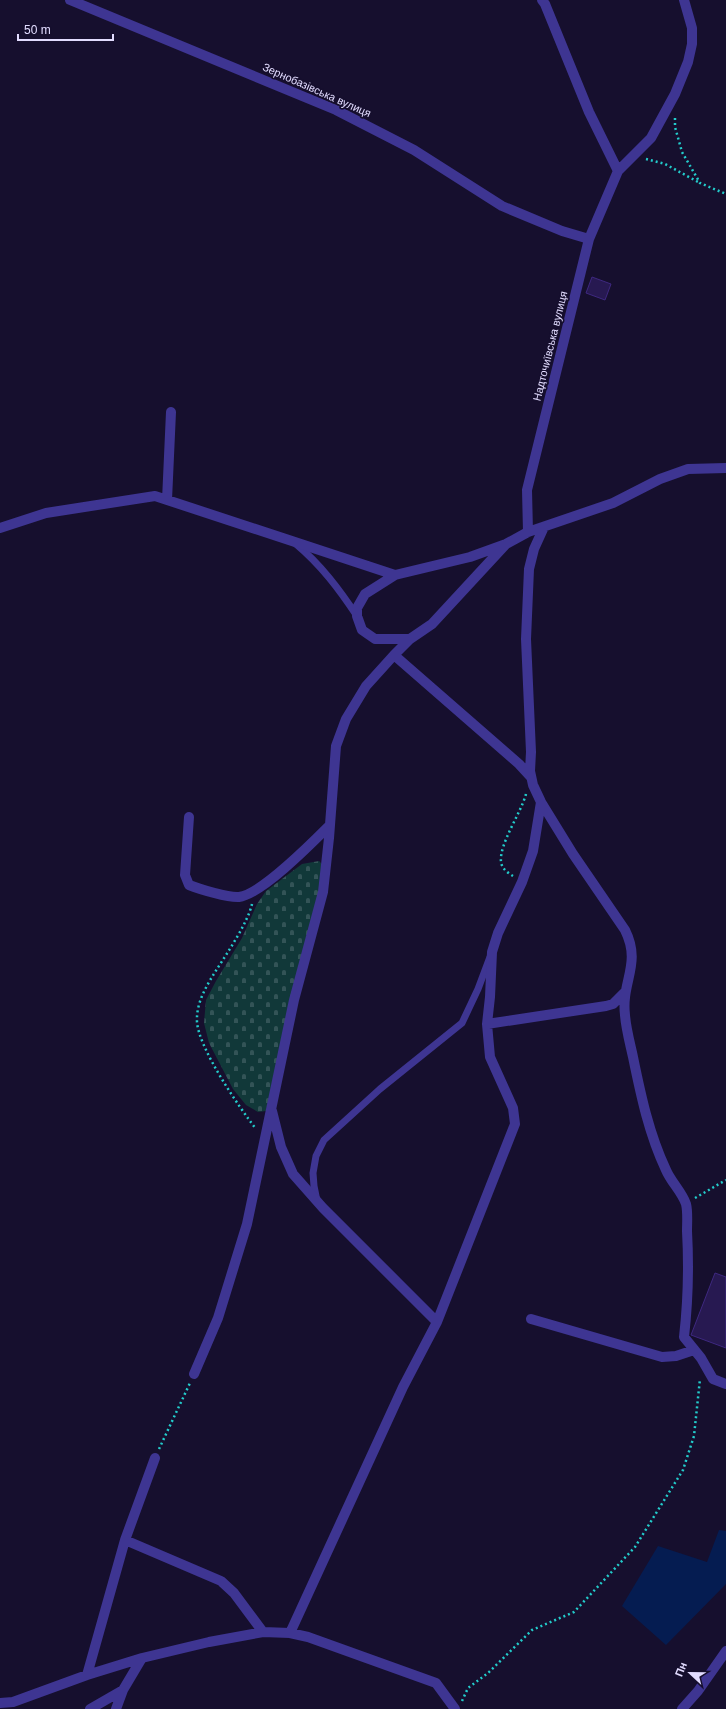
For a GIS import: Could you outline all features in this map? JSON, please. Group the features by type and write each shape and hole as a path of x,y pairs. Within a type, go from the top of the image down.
{"street":[{"name":"Зернобазівська вулиця","path":"70,0 336,110 414,150 502,206 562,231 588,239"},
{"path":"542,0 545,4 589,112 618,171 651,138 674,94 688,62 692,44 692,28 684,0"},
{"name":"Надточиївська вулиця","path":"528,532 527,490 588,239 618,171"},
{"path":"167,500 171,412"},
{"path":"410,639 375,639 362,630 356,616 357,608 365,594 395,575 470,557 506,544 528,532 613,503 660,479 688,469 726,468"},
{"path":"0,528 46,513 155,496 395,575"},
{"path":"544,527 534,549 529,577 526,639 530,776 541,802 573,854 630,939 632,962 624,993 625,1016 647,1119 666,1172 686,1204 688,1302 684,1337 701,1358 713,1378 726,1384"},
{"path":"194,1374 218,1318 248,1224 294,1000 323,892 336,746 346,719 366,686 410,639 432,624 506,544"},
{"path":"394,656 519,764 530,776"},
{"path":"290,1633 403,1387 437,1322 515,1124 513,1108 490,1057 487,1024 492,952 498,933 522,882 533,851 541,802"},
{"path":"189,817 185,875 189,885 202,890 239,897 253,891 294,861 330,825"},
{"path":"487,1024 606,1006 614,1004 624,993"},
{"path":"271,1107 281,1147 293,1174 437,1322"},
{"path":"531,1319 662,1357 676,1356 694,1350"},
{"path":"86,1675 125,1540 155,1458"},
{"path":"125,1540 222,1581 234,1592 263,1632"},
{"path":"0,1703 13,1702 86,1675 142,1658 209,1642 263,1632 290,1633 308,1637 436,1683 458,1706"},
{"path":"682,1709 698,1691 726,1651"},
{"path":"116,1709 123,1690 142,1658"},
{"path":"90,1709 123,1690"}],"lane":[{"path":"293,541 327,574 356,616"},
{"path":"318,1201 314,1186 313,1173 316,1156 324,1140 380,1089 462,1023 478,989 492,952"}],"path":[{"path":"675,114 676,127 682,152 700,183"},
{"path":"628,161 648,159 665,164 700,183 726,194"},
{"path":"522,882 508,873 501,861 505,843 525,797 530,776"},
{"path":"253,891 251,906 237,938 205,988 199,1004 197,1022 202,1040 223,1081 265,1140"},
{"path":"686,1204 726,1180"},
{"path":"458,1706 468,1688 488,1673 532,1630 574,1612 635,1547 683,1470 694,1436 701,1358"},
{"path":"155,1458 194,1374"}],"green space":[{"path":"319,861 325,867 266,1111 258,1112 246,1105 233,1089 209,1043 204,1023 206,1000 242,938 257,904 266,891 302,864"}],"water":[{"path":"719,1530 726,1531 726,1584 666,1645 622,1606 658,1546 707,1562"}],"building":[{"path":"592,277 611,284 605,300 586,293"},
{"path":"715,1273 726,1277 726,1348 691,1335"}]}
